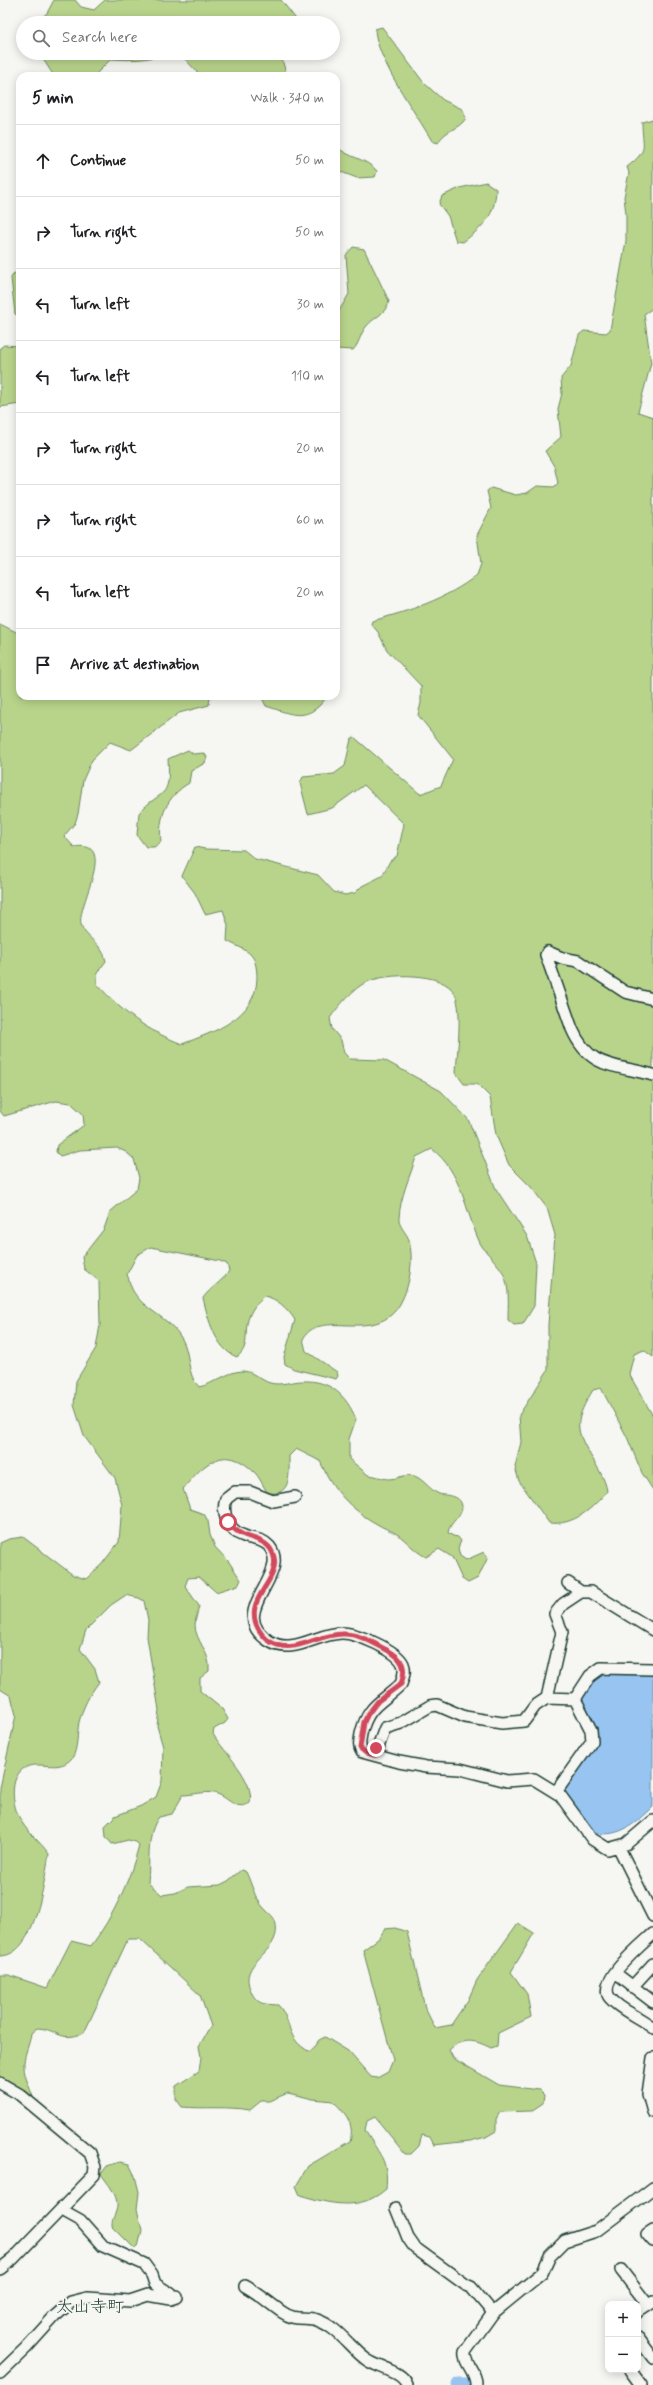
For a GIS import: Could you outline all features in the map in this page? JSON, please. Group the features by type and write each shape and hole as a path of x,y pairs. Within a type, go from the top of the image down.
{"street":[{"path":"653,999 625,992 578,961 562,958 551,952 548,952 546,955 572,1029 576,1038 590,1055 602,1063 653,1075"},
{"path":"295,1497 273,1501 242,1491 235,1492 226,1499 225,1514 232,1527 244,1536 265,1543 274,1557 273,1572 256,1604 254,1618 256,1625 263,1636 284,1647 293,1647 322,1636 344,1633 365,1639 400,1659 404,1670 401,1684 378,1701 364,1722 360,1748 366,1753 417,1766 468,1770 507,1781 534,1780 556,1792 597,1844 608,1850 620,1848 653,1821"},
{"path":"568,1583 581,1592"},
{"path":"548,1698 562,1632 555,1614 563,1604 581,1592 591,1592 653,1630"},
{"path":"575,1699 590,1676 601,1668 653,1669"},
{"path":"375,1755 385,1728 401,1723 424,1708 437,1706 465,1717 513,1724 524,1721 534,1706 548,1698 575,1699"},
{"path":"556,1792 592,1741 591,1730 575,1699"},
{"path":"620,1848 653,1916"},
{"path":"653,1934 635,1950 606,1986 609,1998 653,2028"},
{"path":"632,1987 653,1964"},
{"path":"615,1973 653,2002"},
{"path":"653,2058 648,2094 653,2112"},
{"path":"0,2083 33,2105 90,2153 94,2159 94,2175 62,2210 13,2259 0,2268"},
{"path":"476,2385 474,2374 464,2356 465,2352 493,2313 542,2273 550,2256 565,2241 596,2231 653,2188"},
{"path":"612,2219 628,2216 653,2197"},
{"path":"396,2208 408,2238 415,2248 466,2285 471,2287 493,2313"},
{"path":"0,2373 26,2348 54,2317 71,2302 87,2298 130,2301 148,2295 171,2299 177,2297 158,2288 144,2264 103,2246 80,2220 62,2210"},
{"path":"653,2230 648,2234 653,2241"},
{"path":"621,2270 650,2303 641,2310"},
{"path":"244,2286 262,2295 288,2316 298,2320 317,2320 337,2332 368,2361 401,2376 407,2385"},
{"path":"641,2342 653,2358"},
{"path":"632,2373 641,2385"}],"green space":[{"path":"54,0 75,0 81,7 94,10 105,0 281,0 294,16 44,16"},
{"path":"382,27 424,83 443,100 462,109 466,118 460,125 444,135 438,143 432,141 389,70 377,41 375,29"},
{"path":"44,60 110,60 98,72 51,72"},
{"path":"186,60 282,60 286,72 197,72"},
{"path":"653,119 653,308 644,314 651,363 638,412 653,417 653,1357 644,1350 634,1354 629,1374 653,1416 653,1490 642,1473 627,1437 601,1388 593,1390 586,1401 579,1421 581,1438 601,1473 607,1491 596,1504 575,1519 567,1522 549,1523 519,1481 515,1467 521,1442 519,1415 548,1370 548,1325 555,1235 547,1208 531,1187 509,1165 496,1135 490,1097 477,1084 464,1084 456,1073 459,1011 455,994 449,987 439,981 414,976 400,976 376,979 367,982 357,988 330,1018 332,1029 341,1040 344,1053 350,1059 384,1060 441,1091 468,1119 496,1189 527,1236 536,1263 534,1306 523,1324 514,1325 508,1320 508,1291 504,1275 499,1266 480,1243 462,1193 450,1169 442,1158 432,1149 416,1157 401,1202 399,1221 409,1240 411,1264 407,1288 401,1302 391,1315 378,1322 364,1325 322,1326 311,1330 303,1339 306,1351 337,1372 338,1376 336,1379 294,1369 285,1364 284,1357 295,1320 282,1305 269,1297 264,1296 255,1305 250,1314 247,1323 244,1348 241,1353 237,1357 229,1353 223,1347 210,1323 203,1298 229,1271 227,1264 220,1261 151,1247 137,1255 127,1274 132,1289 143,1304 171,1325 182,1339 187,1351 192,1376 199,1387 242,1371 250,1372 266,1382 274,1384 313,1381 329,1386 342,1396 352,1410 356,1419 349,1439 349,1459 368,1475 389,1479 408,1475 414,1476 422,1480 435,1492 459,1499 462,1510 449,1529 448,1533 458,1537 461,1541 458,1548 460,1556 466,1560 484,1552 488,1557 478,1578 468,1583 462,1579 452,1557 439,1549 426,1557 397,1534 358,1512 350,1505 330,1481 320,1461 296,1449 289,1456 288,1482 281,1491 276,1493 268,1493 256,1474 243,1463 234,1459 224,1458 216,1460 199,1471 183,1489 190,1509 204,1514 208,1521 210,1535 215,1547 229,1562 241,1580 238,1585 216,1592 199,1577 188,1578 185,1586 199,1606 195,1623 196,1631 208,1658 209,1664 209,1671 200,1678 200,1691 222,1709 228,1719 225,1723 214,1729 213,1734 238,1767 248,1785 250,1803 240,1806 236,1805 214,1793 183,1795 172,1814 159,1817 152,1831 149,1848 148,1883 162,1895 175,1893 188,1887 220,1885 228,1881 241,1870 246,1872 258,1900 273,1917 276,1925 276,1935 272,1943 249,1972 248,1981 253,1996 262,2003 278,2005 286,2017 292,2035 302,2047 310,2052 319,2040 325,2037 348,2051 371,2077 377,2078 388,2072 393,2060 363,1950 378,1939 385,1929 395,1928 407,1932 425,2008 435,2028 451,2025 468,2000 477,1980 518,1923 534,1933 511,1972 527,1994 531,2017 498,2033 497,2046 491,2048 480,2043 469,2041 459,2043 449,2050 453,2058 499,2085 539,2090 544,2095 543,2103 531,2111 500,2112 496,2119 496,2131 486,2137 470,2141 434,2145 430,2137 422,2135 419,2146 411,2154 405,2154 375,2117 367,2121 365,2130 382,2158 386,2171 386,2189 366,2201 344,2204 334,2203 300,2195 296,2186 308,2166 350,2141 351,2129 348,2119 333,2101 313,2099 288,2093 269,2101 261,2101 250,2110 233,2108 182,2107 176,2099 176,2086 199,2071 201,2057 199,2046 211,2026 200,1995 140,1939 128,1939 84,2033 69,2037 37,2028 31,2033 25,2058 24,2071 33,2097 27,2097 0,2079 0,1975 9,1975 47,1988 71,1941 91,1946 99,1935 107,1923 126,1885 139,1845 136,1842 128,1840 112,1844 106,1837 105,1826 115,1816 141,1806 156,1797 162,1781 163,1747 157,1726 159,1710 147,1637 148,1620 144,1601 139,1598 126,1595 111,1605 86,1630 80,1649 95,1669 99,1682 89,1696 82,1711 74,1755 62,1765 35,1765 22,1769 15,1781 13,1796 16,1811 25,1827 49,1854 41,1898 30,1931 22,1944 12,1953 0,1956 0,1788 16,1715 11,1696 0,1689 0,1543 9,1539 23,1537 73,1575 86,1579 102,1564 119,1542 122,1505 115,1478 84,1436 74,1405 76,1381 96,1348 100,1325 99,1281 84,1269 82,1257 104,1229 110,1212 137,1189 139,1178 134,1159 126,1152 117,1148 80,1150 60,1156 56,1152 57,1145 84,1125 83,1114 71,1103 56,1101 4,1116 0,1111 0,624 16,632 16,700 210,700 209,705 179,713 131,750 110,742 92,760 83,780 78,814 75,823 64,836 74,847 87,847 94,853 95,863 93,876 81,915 81,924 86,933 101,949 106,961 97,973 97,984 116,1004 136,1020 157,1033 182,1044 231,1022 249,1004 255,992 257,978 256,969 253,957 249,953 227,941 228,925 223,910 205,914 195,893 182,876 195,847 205,849 244,850 255,859 318,875 334,892 345,895 355,893 362,886 382,876 390,861 397,856 404,824 364,785 332,808 308,814 300,783 303,777 334,774 345,766 351,739 354,737 420,794 441,786 453,759 418,715 421,703 421,686 387,650 378,632 371,624 372,621 414,608 453,591 477,575 481,564 477,535 491,508 487,491 491,488 516,495 527,493 537,486 554,487 558,483 554,466 545,451 561,437 558,409 562,393 561,378 571,366 579,335 584,331 606,333 610,330 626,241 626,214 624,197 629,173 627,167 642,152 642,122"},
{"path":"340,149 368,163 377,171 375,177 357,178 340,172"},
{"path":"486,182 496,189 491,213 477,231 463,242 456,241 448,216 439,204 442,196 460,188"},
{"path":"353,247 364,249 389,301 385,310 365,328 353,350 340,349 340,309 349,294 346,255"},
{"path":"14,273 16,274 16,315 15,314 11,278"},
{"path":"4,345 16,346 16,405 0,407 0,348"},
{"path":"263,700 324,700 313,711 300,715 287,713 266,706"},
{"path":"188,750 193,754 204,753 207,757 205,763 191,771 189,783 175,794 166,808 161,824 161,842 154,847 146,847 137,835 139,813 163,793 166,788 169,773 168,759"},
{"path":"120,2162 129,2164 135,2176 139,2192 137,2209 142,2230 138,2247 135,2249 112,2226 117,2201 113,2191 101,2174 107,2166"}],"water":[{"path":"600,1673 653,1673 653,1807 640,1819 625,1829 609,1834 591,1831 563,1790 591,1752 580,1703 581,1693"}],"waterway":[{"path":"459,2385 472,2385"}],"district":[{"name":"太山寺町","path":"90,2307"}],"route":[{"path":"228,1522 237,1533 265,1543 269,1547 274,1557 273,1572 258,1597 254,1611 256,1625 263,1636 269,1641 276,1645 293,1647 322,1636 344,1633 365,1639 395,1654 400,1659 404,1670 401,1684 395,1690 378,1701 364,1722 359,1744 360,1748 362,1752 375,1755 376,1748"}]}
